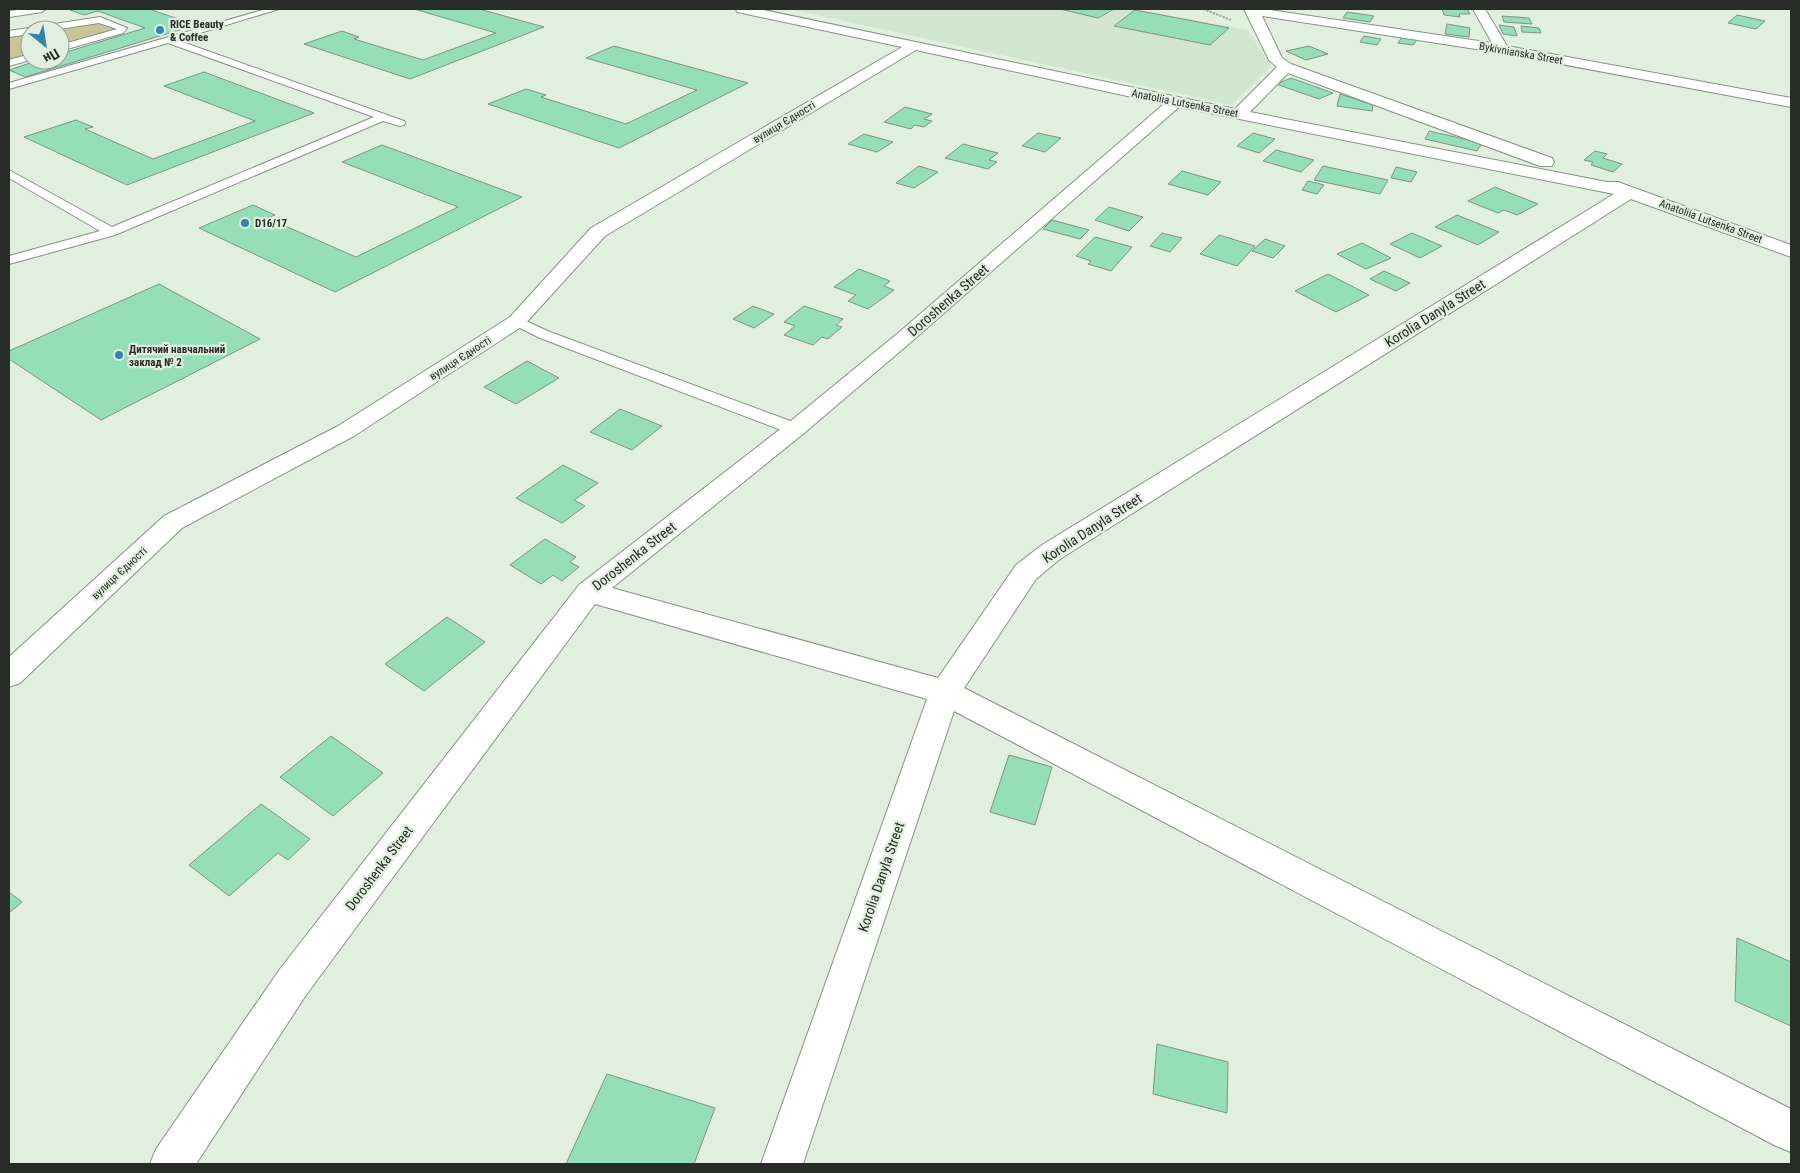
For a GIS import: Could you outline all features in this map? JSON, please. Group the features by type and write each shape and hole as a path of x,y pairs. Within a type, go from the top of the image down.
{"street":[{"name":"Anatoliia Lutsenka Street","path":"742,9 1176,102 1630,192"},
{"path":"1479,9 1502,49"},
{"path":"1239,114 1286,67 1276,60 1252,10"},
{"name":"Bykivnianska Street","path":"1252,10 1502,49 1791,102"},
{"name":"вулиця Єдності","path":"9,675 173,522 346,431 517,321 546,286 598,232 914,46"},
{"name":"Anatoliia Lutsenka Street","path":"1286,67 1791,251"},
{"name":"Doroshenka Street","path":"171,1164 292,982 589,592 795,429 904,338 1176,102"},
{"name":"Korolia Danyla Street","path":"782,1164 945,692 1026,572 1051,552 1630,192"},
{"path":"589,592 945,692 1791,1131"}],"lane":[{"path":"9,14 42,9"},
{"path":"9,86 274,9"},
{"path":"227,12 244,17"},
{"path":"70,25 100,20 122,28 120,31 70,45"},
{"path":"168,40 400,124"},
{"path":"9,260 111,232 383,117"},
{"path":"9,174 111,232"},
{"path":"517,321 545,335 795,429"}],"shaded area":[{"path":"789,9 1135,9 1248,30 1271,66 1231,105"},
{"path":"98,22 118,29 70,44 70,26"},
{"path":"20,33 20,59 9,62 9,35"}],"building":[{"path":"149,9 196,25 70,63 70,51 145,28 98,11 84,15 70,10"},
{"path":"414,9 479,9 544,27 410,79 304,44 342,31 359,37 354,39 423,60 496,33"},
{"path":"1060,9 1114,9 1098,18"},
{"path":"1442,9 1467,9 1470,14 1459,14 1460,17 1444,15"},
{"path":"1135,10 1229,28 1210,45 1114,26"},
{"path":"1347,12 1374,16 1370,22 1343,18"},
{"path":"1737,15 1765,21 1756,29 1728,23"},
{"path":"1502,16 1529,18 1532,24 1504,22"},
{"path":"1447,24 1470,28 1469,37 1445,34"},
{"path":"1499,25 1514,27 1517,36 1503,34"},
{"path":"1521,26 1539,28 1541,33 1522,32"},
{"path":"1364,36 1381,39 1377,45 1360,42"},
{"path":"1402,37 1417,40 1413,45 1398,43"},
{"path":"614,46 748,83 619,148 488,104 526,89 546,95 541,97 626,124 697,90 586,58"},
{"path":"1309,46 1328,54 1306,60 1286,51"},
{"path":"20,66 20,70 48,70 25,77 9,70"},
{"path":"204,72 314,113 127,185 24,137 76,120 93,127 85,129 153,159 255,121 164,86"},
{"path":"1291,78 1333,93 1319,99 1276,84"},
{"path":"1340,94 1373,105 1372,111 1337,106"},
{"path":"905,107 932,114 924,119 932,121 924,127 915,125 911,129 884,122"},
{"path":"1429,131 1482,143 1477,151 1425,139"},
{"path":"1038,133 1061,138 1045,152 1022,146"},
{"path":"1253,133 1275,139 1259,153 1237,146"},
{"path":"864,134 893,142 877,152 848,144"},
{"path":"963,144 998,153 989,160 997,162 988,169 945,158"},
{"name":"D16/17","path":"382,145 522,197 335,292 199,228 253,205 275,215 267,218 356,257 458,207 342,162"},
{"path":"1276,150 1314,160 1301,172 1263,161"},
{"path":"1595,151 1607,154 1603,158 1622,164 1613,172 1591,165 1593,162 1584,160"},
{"path":"919,166 938,172 914,188 896,183"},
{"path":"1323,166 1388,180 1380,194 1314,180"},
{"path":"1396,167 1417,172 1411,182 1391,178"},
{"path":"1182,171 1221,182 1208,195 1168,184"},
{"path":"1308,181 1324,185 1317,194 1302,190"},
{"path":"1495,187 1538,204 1517,215 1504,210 1498,213 1468,201"},
{"path":"1109,207 1143,217 1129,231 1095,220"},
{"path":"1457,215 1499,232 1478,245 1435,227"},
{"path":"1052,220 1089,230 1080,239 1043,229"},
{"path":"1162,233 1182,238 1170,252 1150,246"},
{"path":"1412,233 1442,246 1420,258 1390,244"},
{"path":"1219,235 1255,246 1237,266 1200,254"},
{"path":"1095,237 1132,247 1111,271 1088,264 1091,261 1076,256"},
{"path":"1265,239 1285,246 1273,258 1252,251"},
{"path":"1362,243 1391,258 1366,269 1337,254"},
{"path":"859,269 890,281 884,286 894,290 868,309 848,301 856,295 834,287"},
{"path":"1384,271 1410,283 1396,291 1370,279"},
{"path":"1328,274 1369,295 1336,312 1295,291"},
{"name":"Дитячий навчальний заклад № 2","path":"159,284 260,339 101,420 9,359 9,351"},
{"path":"753,306 774,314 754,328 733,319"},
{"path":"804,306 843,319 836,325 842,327 828,339 822,337 813,345 784,335 795,326 784,322"},
{"path":"527,361 559,378 516,404 484,387"},
{"path":"620,409 662,426 632,450 590,432"},
{"path":"563,465 598,483 574,500 585,506 562,523 516,498"},
{"path":"545,539 576,557 570,562 579,567 562,581 553,575 541,584 510,565"},
{"path":"447,617 485,642 424,691 385,664"},
{"path":"331,736 383,773 333,816 280,777"},
{"path":"1009,755 1052,767 1035,825 990,812"},
{"path":"261,804 310,839 288,860 278,853 229,896 189,865"},
{"path":"9,892 22,902 9,913"},
{"path":"1737,938 1791,962 1791,1026 1735,1001"},
{"path":"1157,1044 1228,1062 1227,1113 1153,1094"},
{"path":"607,1074 715,1108 694,1164 566,1164"}],"place":[{"name":"RICE Beauty & Coffee","path":"160,30"},
{"name":"D16/17","path":"245,223"},
{"name":"Дитячий навчальний заклад № 2","path":"119,355"}]}
